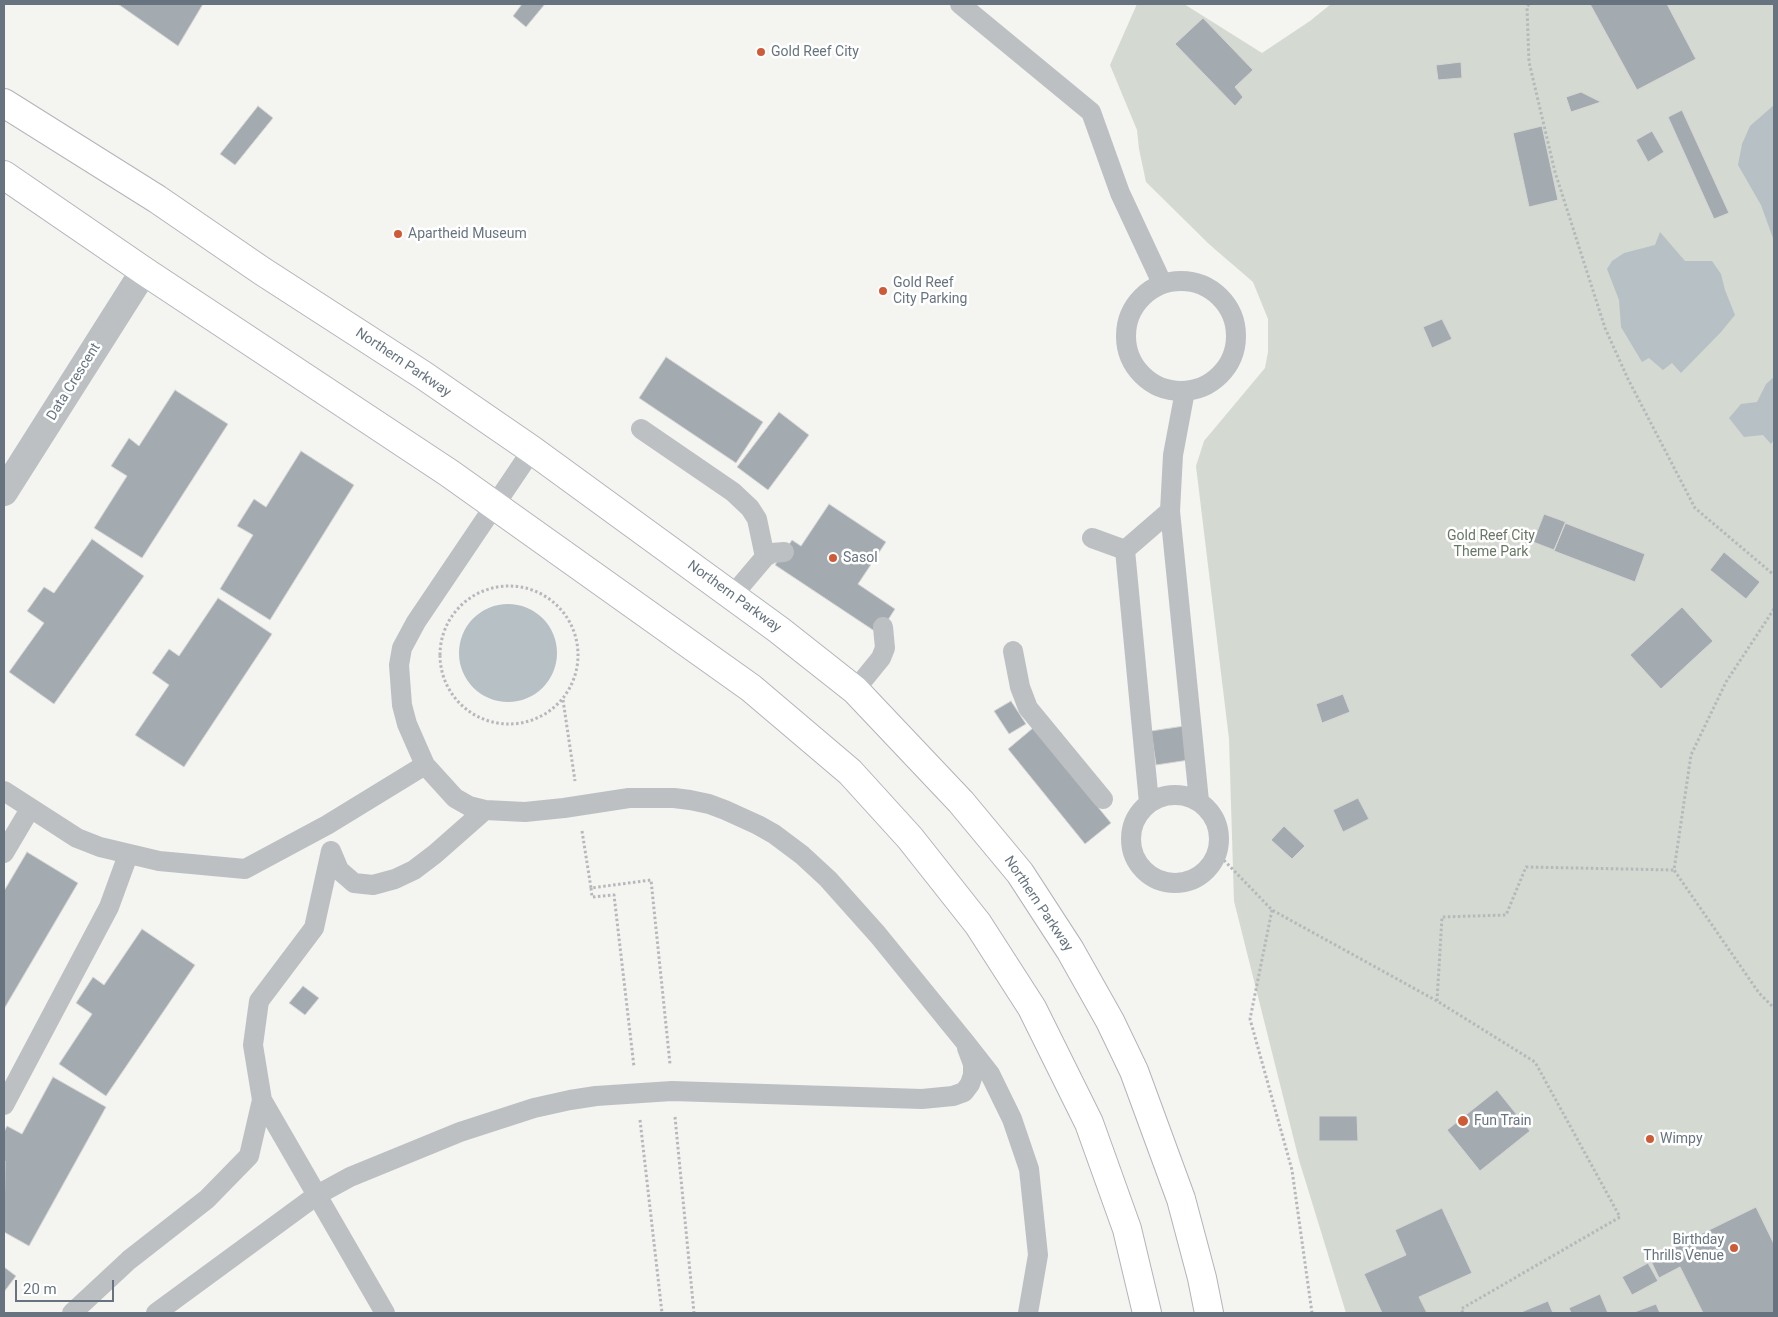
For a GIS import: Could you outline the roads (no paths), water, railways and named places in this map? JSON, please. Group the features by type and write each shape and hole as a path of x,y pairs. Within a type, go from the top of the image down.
{"main road":[{"name":"Northern Parkway","path":"4,103 157,199 262,271 423,375 532,450 732,596 855,690 961,802 1020,873 1075,958 1110,1021 1138,1080 1181,1199 1202,1278 1209,1313"},
{"path":"4,175 144,271 450,473 751,688 850,772 910,838 978,924 1032,1008 1089,1123 1127,1229 1147,1313"}],"street":[{"name":"Data Crescent","path":"4,492 144,271"}],"lane":[{"path":"960,4 1091,112 1120,193 1162,283"},
{"path":"1179,281 1198,283 1214,292 1227,306 1234,324 1236,342 1230,360 1219,375 1204,386 1185,391 1168,390 1152,383 1139,372 1130,357 1126,340 1127,322 1134,306 1145,293 1162,283 1179,281"},
{"path":"1185,391 1173,455 1170,511 1199,801"},
{"path":"641,429 733,492 750,508 757,519 774,554 732,596"},
{"path":"532,450 416,622 402,648 399,665 402,705 412,737 425,765 455,798 469,806 484,810 525,812 629,798 674,798 709,804 750,821 790,844 828,879 878,935 990,1074 1012,1119 1029,1169 1038,1255 1028,1313"},
{"path":"1125,550 1170,511"},
{"path":"1092,538 1125,550"},
{"path":"1125,550 1149,803"},
{"path":"855,690 883,653 885,648 883,627"},
{"path":"1013,652 1020,687 1028,708 1103,799"},
{"path":"4,792 77,838 128,855 159,861 245,868 328,825 425,765"},
{"path":"1171,794 1186,796 1199,801 1210,811 1216,824 1219,838 1217,853 1210,866 1200,876 1186,882 1172,883 1158,880 1145,872 1136,860 1131,846 1131,832 1136,818 1149,803 1157,798 1171,794"},
{"path":"4,853 30,809"},
{"path":"385,1313 262,1100 253,1046 259,1002 314,928 331,851 340,870 354,883 373,886 414,870 435,854 484,810"},
{"path":"4,1105 109,907 128,855"},
{"path":"156,1313 317,1195 350,1177 460,1132 534,1108 570,1100 672,1091 922,1099 953,1096 964,1092 970,1084 973,1075 970,1055 964,1042"},
{"path":"72,1313 129,1260 207,1199 249,1156 262,1100"}],"place":[{"name":"Gold Reef City","path":"761,52"},
{"name":"Apartheid Museum","path":"398,234"},
{"name":"Gold Reef City Parking","path":"883,291"},
{"name":"Sasol","path":"833,558"},
{"name":"Fun Train","path":"1463,1121"},
{"name":"Wimpy","path":"1650,1139"},
{"name":"Birthday Thrills Venue","path":"1734,1248"}],"park label":[{"name":"Gold Reef City Theme Park","path":"1491,544"}]}
